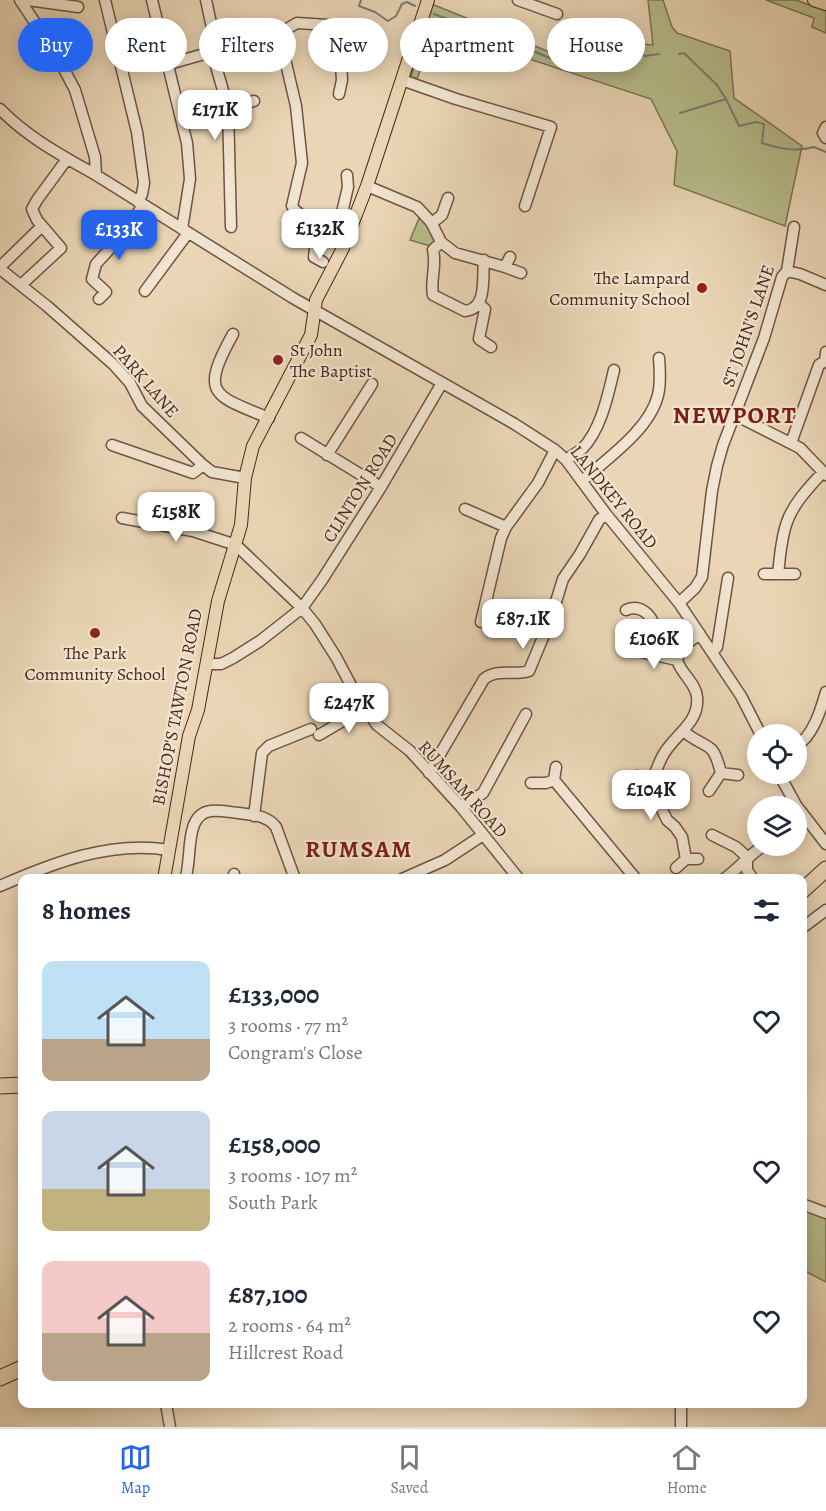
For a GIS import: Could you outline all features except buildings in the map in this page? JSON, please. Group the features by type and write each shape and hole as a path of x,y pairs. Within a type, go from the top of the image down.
{"highway":[{"path":"807,887 826,870"},
{"path":"0,1086 18,1085"},
{"path":"0,1378 18,1370"}],"main road":[{"name":"BISHOP'S TAWTON ROAD","path":"167,874 189,736 198,710 218,601 241,525 245,478 253,446 311,335 316,300 343,248 367,186 428,0"},
{"path":"814,0 826,4"}],"street":[{"path":"20,0 57,56 75,90 95,157 96,175"},
{"path":"28,0 78,7"},
{"path":"105,0 109,18"},
{"path":"152,0 157,18"},
{"path":"206,0 209,18"},
{"path":"518,0 557,15"},
{"path":"296,24 346,26 340,48 342,80 339,97"},
{"path":"99,298 106,292 92,279 96,264 126,231 141,203 143,188 143,167 137,132 123,72"},
{"path":"145,291 185,231 190,168 187,143 171,72"},
{"path":"219,72 228,108 231,227"},
{"path":"288,72 296,106 302,163 292,206 297,213 318,221 331,224 339,221 348,188 347,175"},
{"path":"402,80 456,99 551,127 525,206"},
{"path":"228,108 254,101"},
{"name":"LANDKEY ROAD","path":"0,109 16,126 67,159 315,310 555,450 566,460 606,514 679,603 741,696 756,724"},
{"path":"826,127 823,133 826,138"},
{"path":"21,285 61,248 32,210 67,159"},
{"path":"367,186 417,207 432,224 441,242 455,253 484,260 507,262 521,273"},
{"path":"432,224 442,215 448,198"},
{"path":"318,221 314,257 323,262"},
{"path":"0,268 42,226"},
{"name":"ST JOHN'S LANE","path":"679,603 695,588 702,577 717,466 764,338 782,277 787,272 794,227"},
{"path":"441,242 434,250 435,268 430,284 433,295 465,311 479,304 482,295 484,260"},
{"name":"PARK LANE","path":"0,268 113,364 130,383 141,406 203,465 212,472 245,478"},
{"path":"787,272 800,274 826,285"},
{"path":"479,304 485,309 479,339 490,347"},
{"path":"233,334 214,375 215,389 231,402 269,418"},
{"path":"791,443 819,365 826,361 826,352"},
{"path":"582,481 637,432 653,409 658,395 659,358"},
{"path":"566,460 582,448 591,436 608,393 614,370"},
{"name":"CLINTON ROAD","path":"207,664 221,664 233,658 260,641 302,608 381,487 442,383"},
{"path":"327,455 372,384"},
{"path":"735,415 800,448 825,474 812,484 791,513 786,524 778,574"},
{"path":"301,438 381,487"},
{"path":"112,445 193,473 203,465"},
{"path":"481,622 496,552 506,527 530,497 555,450"},
{"path":"465,509 506,527"},
{"path":"429,773 484,679 497,672 515,674 529,671 551,618 563,579 599,520 606,514"},
{"path":"123,518 193,531 236,545"},
{"name":"RUMSAM ROAD","path":"236,545 302,608 326,641 377,725 410,751 461,807 512,874"},
{"path":"764,574 795,574"},
{"path":"712,652 717,647 729,578"},
{"path":"639,608 642,595"},
{"path":"626,610 634,606 651,618 655,630 649,654"},
{"path":"649,788 662,756 671,742 693,719 697,709 697,696 693,684 676,660 682,647 699,634"},
{"path":"637,651 676,660"},
{"path":"807,736 820,712 826,692"},
{"path":"254,816 262,753 269,746 315,732 365,708"},
{"path":"461,807 483,793 517,722 526,714"},
{"path":"684,731 691,739 710,748 721,773"},
{"path":"556,767 554,780 580,820 628,874"},
{"path":"721,773 738,775"},
{"path":"709,790 721,773"},
{"path":"637,776 657,799 667,820 681,837 686,859"},
{"path":"531,783 546,783 554,780"},
{"path":"186,874 193,824 200,815 216,810 267,818 276,826 293,874"},
{"path":"807,819 826,844"},
{"path":"414,874 445,861 483,835"},
{"path":"712,835 747,857"},
{"path":"30,874 112,848 169,850"},
{"path":"731,874 747,857"},
{"path":"747,857 747,870 750,874"},
{"path":"676,868 686,859 698,858"},
{"path":"0,886 18,879"},
{"path":"807,924 826,910"},
{"path":"807,1206 826,1213"},
{"path":"167,1408 170,1427"},
{"path":"681,1408 681,1427"}],"green space":[{"path":"648,0 663,0 672,27 677,33 730,51 734,98 802,146 785,226 674,185 677,151 651,99 569,72 645,72 645,44 653,45"},
{"path":"766,0 796,0 826,11 826,33 812,27 814,18"},
{"path":"432,4 466,18 428,18"},
{"path":"535,46 547,51 547,65 535,61"},
{"path":"412,72 419,72 417,79 411,77"},
{"path":"420,216 427,221 437,241 434,247 410,240"},
{"path":"807,1210 826,1217 826,1282 807,1272"}],"waterway":[{"path":"361,0 359,6 375,12 388,21 396,16 402,4 407,2 415,6"},
{"path":"434,14 568,66 626,70 630,67 629,56 632,52 645,56 659,54"},
{"path":"679,54 684,53 717,85 739,126 756,122 764,124 762,143 788,149 814,147 826,152"},
{"path":"680,113 726,99"}],"place":[{"name":"The Lampard Community School","path":"702,288"},
{"name":"St John The Baptist","path":"278,360"},
{"name":"The Park Community School","path":"95,633"}],"district":[{"name":"NEWPORT","path":"735,415"},
{"name":"RUMSAM","path":"359,849"}]}
